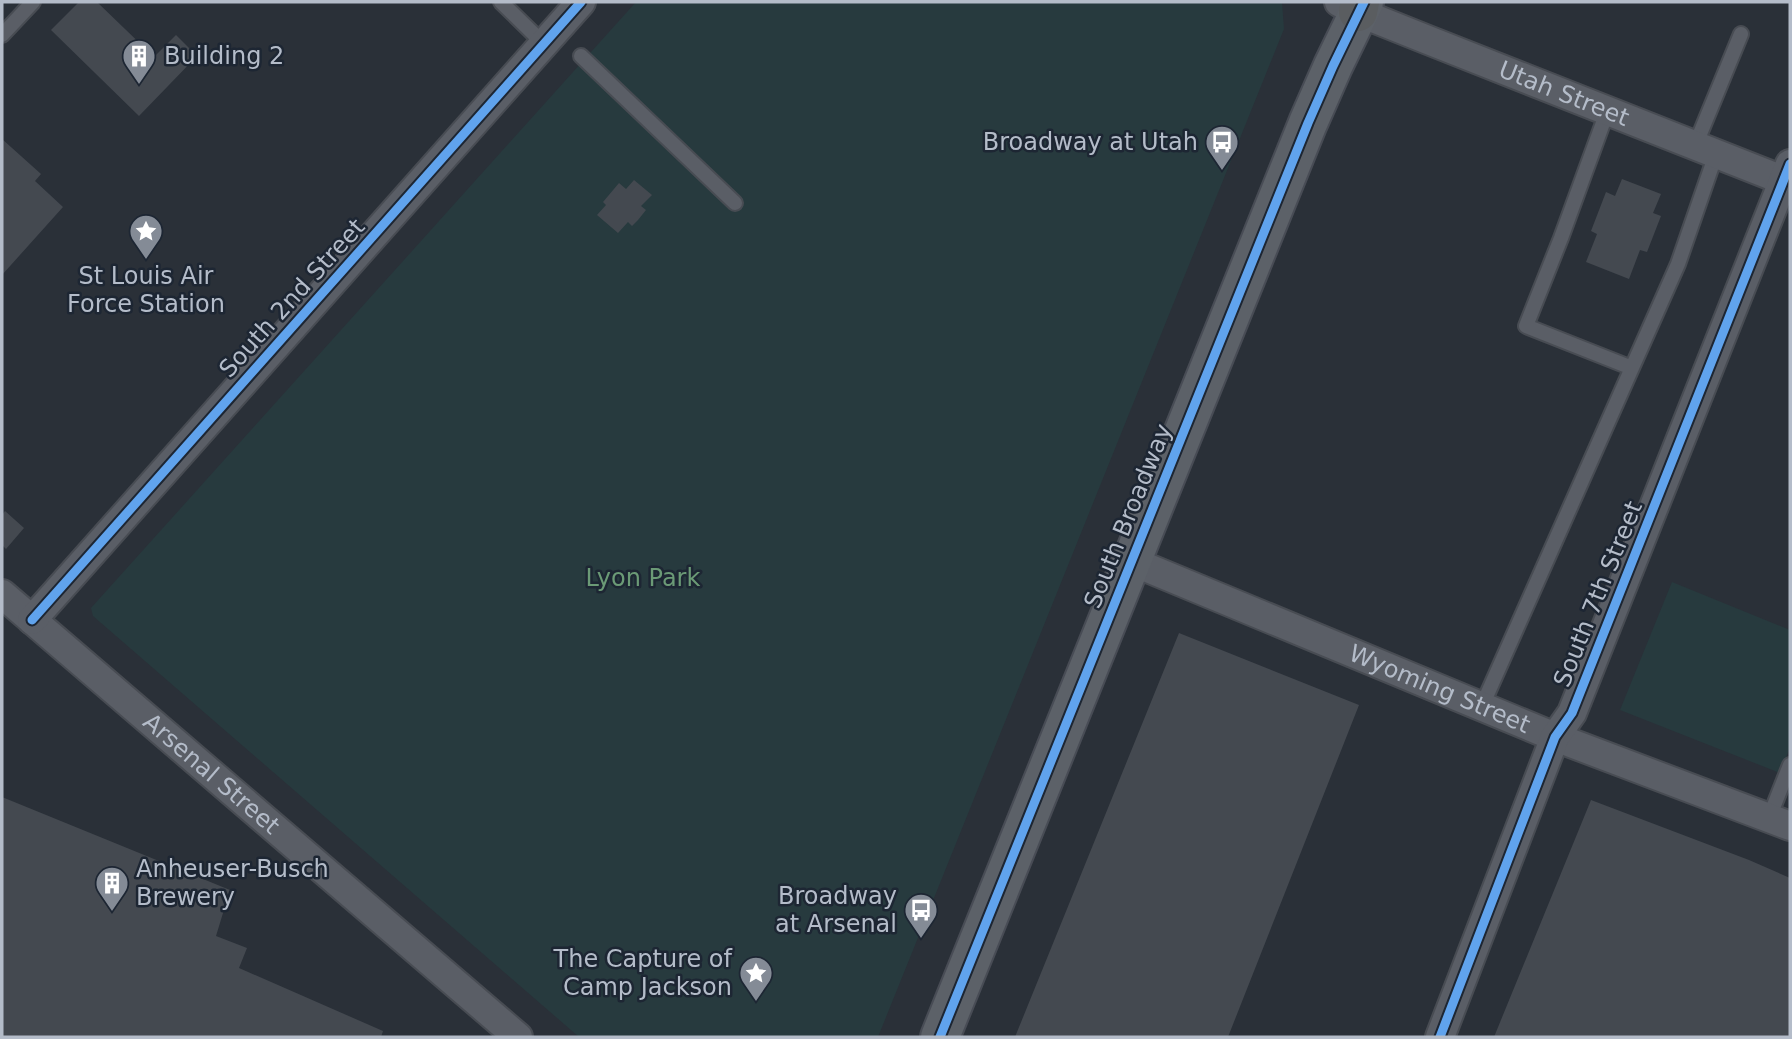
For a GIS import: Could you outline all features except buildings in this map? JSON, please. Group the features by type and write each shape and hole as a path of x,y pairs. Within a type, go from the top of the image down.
{"main road":[{"name":"South Broadway","path":"940,1037 1358,4"}],"street":[{"name":"South 2nd Street","path":"32,620 582,2"},
{"name":"Utah Street","path":"1358,4 1607,112 1706,150 1788,176"},
{"name":"South 7th Street","path":"1440,1037 1555,737 1572,713 1788,176"},
{"name":"Wyoming Street","path":"1131,561 1555,737 1780,822"},
{"name":"Arsenal Street","path":"2,594 519,1037"}],"lane":[{"path":"2,35 33,2"},
{"path":"501,2 544,44"},
{"path":"1482,706 1678,264 1706,150 1741,34"},
{"path":"581,56 735,203"},
{"path":"1607,112 1526,326 1632,368"},
{"path":"1780,822 1790,765"}],"green space":[{"name":"Lyon Park","path":"636,2 1282,2 1284,29 878,1037 579,1037 93,616 91,608"},
{"path":"1672,582 1790,630 1790,747 1780,773 1620,710"}],"cycle path":[{"path":"32,620 581,2"},
{"path":"940,1037 1308,123 1364,2"},
{"path":"1440,1037 1555,737 1572,713 1790,164"}],"place":[{"name":"Building 2","path":"139,86"},
{"name":"Broadway at Utah","path":"1222,172"},
{"name":"St Louis Air Force Station","path":"146,261"},
{"name":"Anheuser-Busch Brewery","path":"112,913"},
{"name":"Broadway at Arsenal","path":"921,940"},
{"name":"The Capture of Camp Jackson","path":"756,1003"}]}
